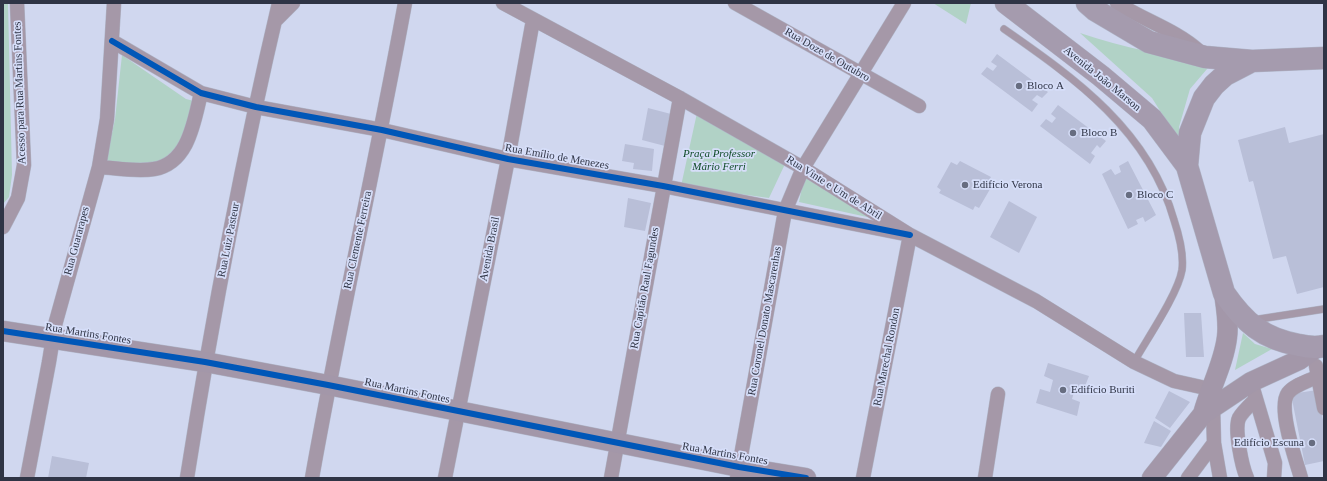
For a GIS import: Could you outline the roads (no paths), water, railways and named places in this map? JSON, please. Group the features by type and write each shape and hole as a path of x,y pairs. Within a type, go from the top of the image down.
{"main road":[{"name":"Avenida João Marson","path":"1006,3 1101,76 1152,119 1187,166"},
{"path":"1087,3 1095,10 1149,42 1205,57 1252,61 1324,58"},
{"path":"1252,61 1226,75 1214,85 1204,98 1190,133 1187,166 1224,293 1236,310 1262,333 1318,359"}],"street":[{"name":"Acesso para Rua Martins Fontes","path":"3,227 18,198 24,165 17,3"},
{"name":"Rua Guararapes","path":"27,478 57,317 99,167 107,119 114,3"},
{"name":"Rua Luiz Pasteur","path":"188,478 205,362 256,107 279,3"},
{"path":"274,22 293,3"},
{"name":"Rua Clemente Ferreira","path":"312,478 328,385 382,130 405,3"},
{"name":"Rua Vinte e Um de Abril","path":"503,3 680,98 803,168 910,235 1036,301 1134,362 1174,381 1208,403"},
{"name":"Rua Doze de Outubro","path":"735,3 918,106"},
{"name":"Rua Coronel Donato Mascarenhas","path":"738,472 785,211 803,168 904,3"},
{"path":"1117,3 1191,44 1205,57"},
{"name":"Avenida Brasil","path":"445,478 508,159 533,20"},
{"name":"Rua Emílio de Menezes","path":"112,41 201,93 256,107 382,130 508,159 663,186 910,235"},
{"path":"99,167 153,169 170,164 179,157 185,147 192,128 201,93"},
{"name":"Rua Capitão Raul Fagundes","path":"611,478 680,98"},
{"name":"Rua Marechal Rondon","path":"863,478 910,235"},
{"path":"1152,478 1208,403 1222,362 1228,337 1224,293"},
{"name":"Rua Martins Fontes","path":"3,330 205,362 328,385 617,443 738,472 806,478"},
{"path":"1208,403 1253,390 1299,360 1318,359"},
{"path":"1318,359 1324,408"},
{"path":"1301,478 1284,413 1284,401 1289,392 1318,359"},
{"path":"1247,478 1238,432 1238,420 1253,390"},
{"path":"1253,390 1275,463 1274,478"},
{"path":"985,478 998,394"},
{"path":"1208,403 1220,478"},
{"path":"1188,478 1214,443"}],"lane":[{"path":"1004,29 1070,77 1106,109 1130,133 1149,161 1162,186 1178,233 1182,254 1182,270 1175,288 1134,362"},
{"path":"1247,321 1324,309"}],"place":[{"name":"Bloco A","path":"1019,86"},
{"name":"Bloco B","path":"1073,133"},
{"name":"Edifício Verona","path":"965,185"},
{"name":"Bloco C","path":"1129,195"},
{"name":"Edifício Buriti","path":"1063,390"},
{"name":"Edifício Escuna","path":"1312,443"}],"park label":[{"name":"Praça Professor Mário Ferri","path":"719,160"}]}
